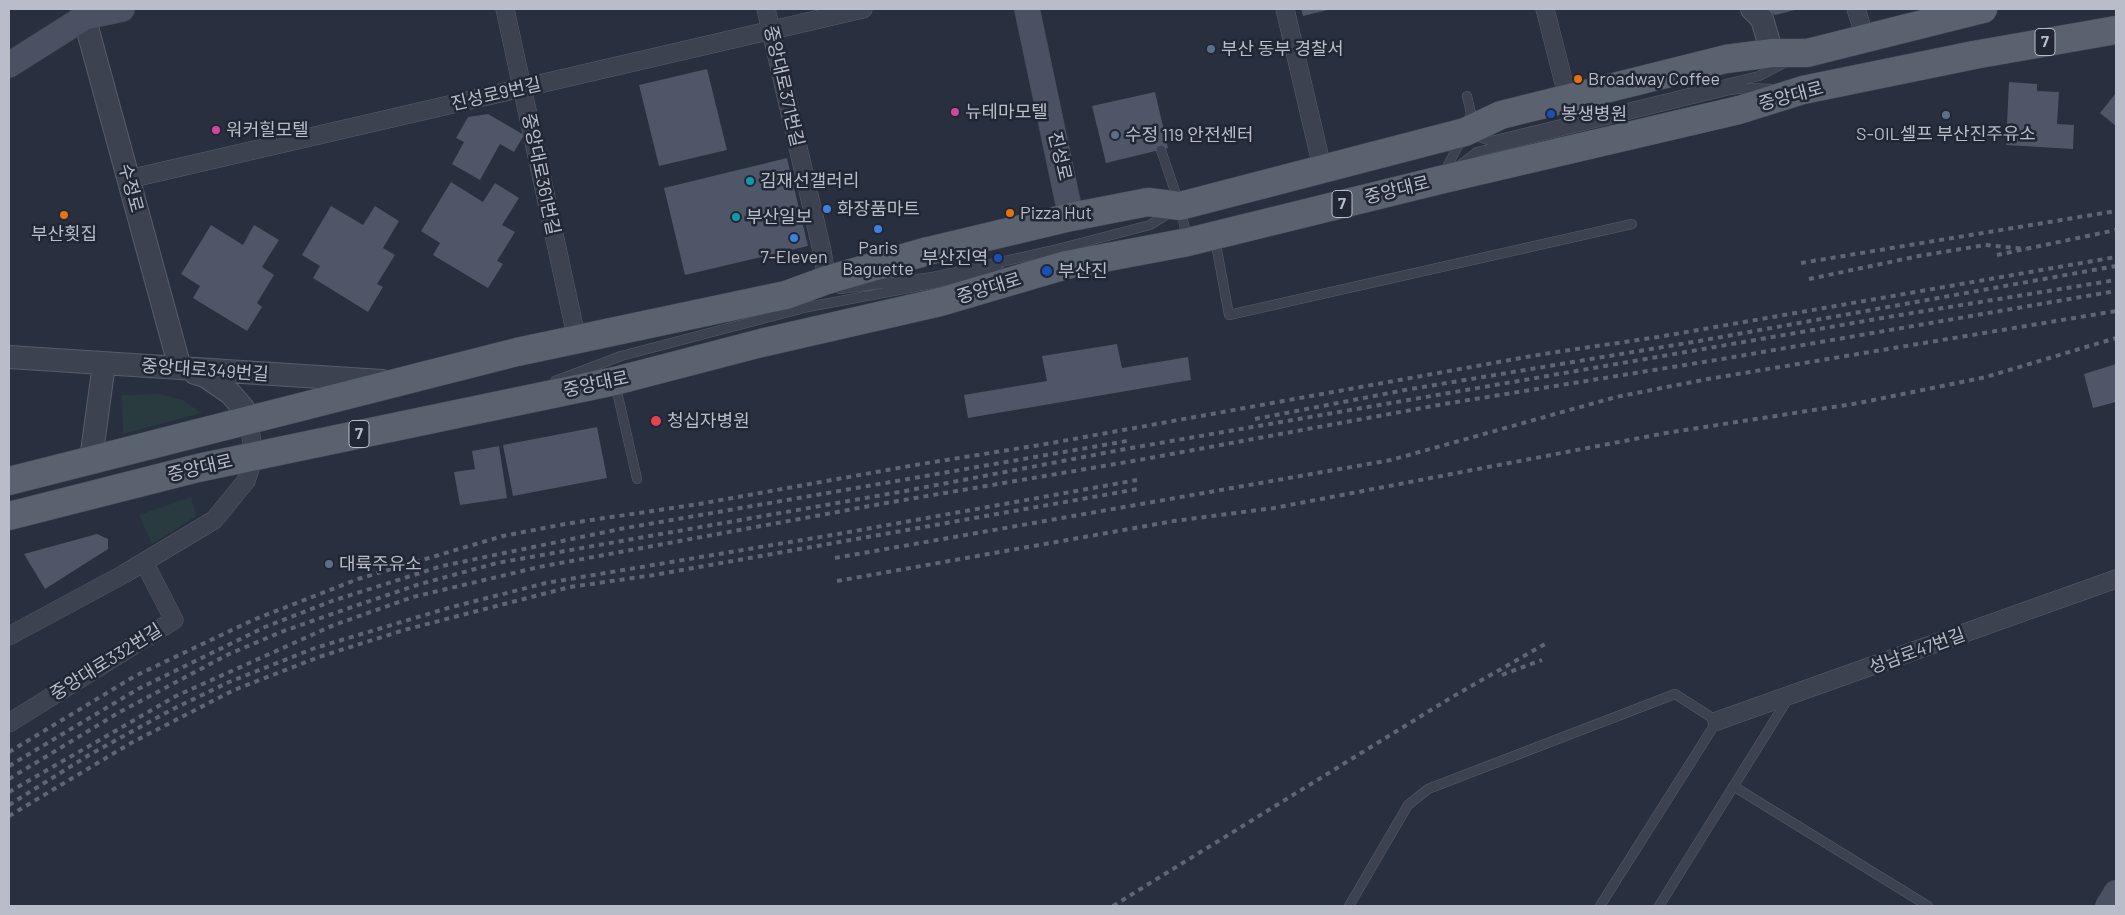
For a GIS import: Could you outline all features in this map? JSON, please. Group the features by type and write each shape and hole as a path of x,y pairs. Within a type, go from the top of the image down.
{"main road":[{"path":"9,65 86,11 122,9"},
{"name":"진성로","path":"1027,9 1071,217"},
{"name":"중앙대로","path":"9,481 91,459 249,422 517,352 828,287 928,251 1071,217 1148,202 1180,206 1322,167 1465,132 1494,117 1726,59 1772,52 1806,53 1983,9"},
{"name":"중앙대로","path":"9,516 198,468 615,381 761,343 940,302 1066,265 1214,236 1440,180 1739,110 1803,90 1974,55 2116,30"},
{"path":"2108,906 2116,893"}],"street":[{"name":"중앙대로361번길","path":"505,9 577,340"},
{"name":"중앙대로371번길","path":"766,9 822,251 828,287"},
{"name":"진성로9번길","path":"129,179 863,9"},
{"path":"1285,9 1322,167"},
{"path":"1545,9 1568,99"},
{"path":"1752,9 1762,19 1772,52"},
{"path":"1856,9 1865,37"},
{"name":"수정로","path":"86,11 180,368"},
{"name":"중앙대로349번길","path":"9,358 401,383"},
{"path":"91,459 104,364"},
{"path":"9,636 144,562 214,520 246,481 254,456 249,422 243,408 230,393 205,376 180,368"},
{"name":"중앙대로332번길","path":"9,723 174,620 144,562"},
{"name":"성남로47번길","path":"1717,721 1789,697 2116,579"}],"lane":[{"path":"1465,132 1491,141 1759,76 1806,53"},
{"path":"1440,180 1465,132 1471,113 1467,96"},
{"path":"1161,150 1180,206 1188,242"},
{"path":"828,287 933,277 1050,251 1150,225 1180,206"},
{"path":"1214,236 1229,315 1632,224"},
{"path":"489,407 621,356 808,307 1001,271 1066,265"},
{"path":"615,381 638,479"},
{"path":"1349,906 1408,805 1428,789 1675,694 1717,721 1600,906"},
{"path":"1659,906 1789,697"},
{"path":"1734,786 1928,906"}],"shaded area":[{"path":"158,394 183,400 201,413 123,434 122,395"},
{"path":"191,497 196,516 152,544 139,515"}],"building":[{"path":"1301,9 1332,9 1303,16"},
{"path":"1768,9 1799,9 1775,15"},
{"path":"707,69 727,150 659,166 639,85"},
{"path":"2009,82 2037,84 2037,91 2059,92 2057,124 2074,125 2073,149 2006,145"},
{"path":"1155,92 1168,148 1106,163 1092,106"},
{"path":"2116,93 2116,126 2100,113"},
{"path":"488,114 524,135 514,152 500,144 480,180 452,164 464,142 456,138 468,117"},
{"name":"부산일보","path":"787,158 808,246 685,275 664,188"},
{"path":"451,182 483,202 495,183 519,198 502,225 515,232 497,261 503,264 488,288 433,255 440,243 421,231"},
{"path":"331,206 363,225 375,206 399,221 383,248 395,255 377,284 383,287 368,312 313,278 320,266 302,255"},
{"path":"211,225 243,245 254,225 279,240 262,267 274,275 257,303 262,307 247,331 193,298 200,286 181,274"},
{"path":"1117,344 1122,368 1188,357 1191,380 968,418 964,395 1047,381 1042,356"},
{"path":"2116,364 2116,402 2093,408 2084,374"},
{"path":"597,427 607,478 513,496 503,445"},
{"path":"499,446 507,498 460,505 454,472 475,469 472,451"},
{"path":"97,534 108,539 108,549 45,589 24,554"}],"railway":[{"path":"1801,263 2116,211"},
{"path":"1997,255 2116,230"},
{"path":"1809,279 1919,256 1985,245 2026,249"},
{"path":"9,752 135,676 253,620 358,579 503,536 1046,444 1543,354 1658,337 2116,257"},
{"path":"1255,419 1405,390 1699,341 2116,266"},
{"path":"9,779 118,713 227,655 281,632 352,607 417,585 497,563 905,491 1131,448 1894,316 2116,280"},
{"path":"9,792 176,696 334,625 413,597 539,567 1444,404 1722,359 2116,291"},
{"path":"835,558 1391,460 1616,397 1708,379 2116,311"},
{"path":"837,581 1174,521 1274,508 1666,433 1859,403 1986,377 2116,338"},
{"path":"9,766 138,689 265,627 332,601 442,566 620,529 1127,441"},
{"path":"9,805 89,755 171,710 229,682 315,648 448,608 546,583 838,534 1137,480"},
{"path":"9,816 131,743 234,690 319,657 404,630 570,587 654,575 1138,489"},
{"path":"1113,906 1452,697 1545,644"},
{"path":"1502,675 1542,660"}],"place":[{"name":"부산 동부 경찰서","path":"1211,49"},
{"name":"Broadway Coffee","path":"1578,79"},
{"name":"뉴테마모텔","path":"955,112"},
{"name":"봉생병원","path":"1551,114"},
{"name":"S-OIL셀프 부산진주유소","path":"1946,115"},
{"name":"워커힐모텔","path":"216,130"},
{"name":"수정 119 안전센터","path":"1115,135"},
{"name":"김재선갤러리","path":"750,181"},
{"name":"화장품마트","path":"827,209"},
{"name":"Pizza Hut","path":"1010,213"},
{"name":"부산횟집","path":"64,215"},
{"name":"부산일보","path":"736,217"},
{"name":"Paris Baguette","path":"878,229"},
{"name":"7-Eleven","path":"794,238"},
{"name":"부산진역","path":"998,258"},
{"name":"부산진","path":"1047,271"},
{"name":"청십자병원","path":"656,421"},
{"name":"대륙주유소","path":"329,564"}]}
